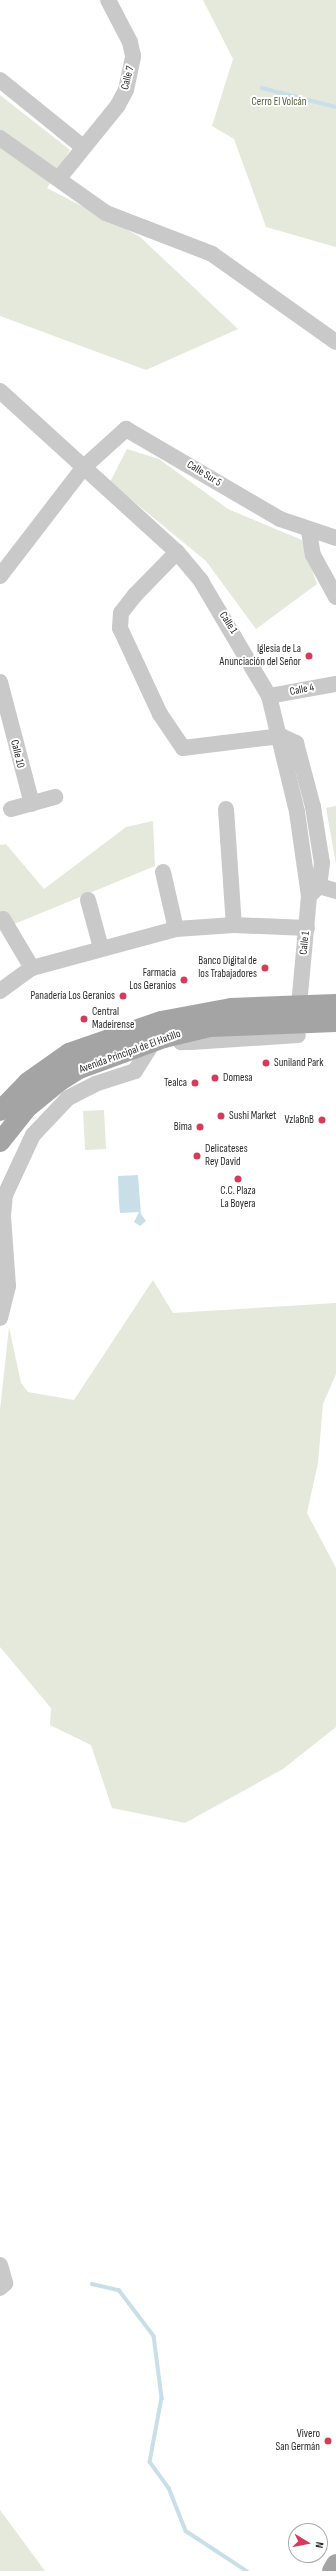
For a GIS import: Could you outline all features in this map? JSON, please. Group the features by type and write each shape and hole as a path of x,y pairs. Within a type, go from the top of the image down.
{"main road":[{"name":"Avenida Principal de El Hatillo","path":"4,1116 39,1096 80,1069 153,1042 210,1027 298,1021 336,1004"},
{"name":"Avenida Principal de El Hatillo","path":"0,1142 4,1116 54,1062 112,1037 209,1011 298,1021 336,1022"},
{"path":"332,2571 336,2564"}],"street":[{"name":"Calle 7","path":"60,177 118,105 131,70 130,42 108,0"},
{"path":"0,80 83,147"},
{"path":"0,138 60,177 106,213 212,254 336,342"},
{"name":"Calle 1","path":"0,391 177,552 201,581 269,696 281,736 314,891 307,928 298,1021"},
{"name":"Calle Sur 5","path":"84,467 118,434 126,429 135,432 252,503 309,531 336,538"},
{"path":"0,576 84,467"},
{"path":"309,531 313,555 336,597"},
{"path":"177,552 121,613 120,628 160,714 183,748 281,736"},
{"name":"Calle 10","path":"0,682 32,804"},
{"name":"Calle 4","path":"269,696 336,684"},
{"path":"11,809 55,797"},
{"path":"226,809 234,925"},
{"path":"163,872 176,929"},
{"path":"314,891 336,891"},
{"path":"88,900 101,948"},
{"path":"3,919 32,968"},
{"path":"0,991 32,968 101,948 176,929 234,925 307,928"},
{"path":"0,1318 8,1286 3,1216 6,1195 33,1135 68,1098 95,1084 135,1071 153,1042"},
{"path":"0,2265 5,2283 0,2288"}],"green space":[{"name":"Cerro El Volcán","path":"203,0 336,0 336,247 266,227 234,139 212,126 233,59"},
{"path":"0,95 70,150 47,188 139,236 238,329 146,370 0,316"},
{"path":"127,449 159,459 228,509 302,540 317,584 256,629 206,561 110,482"},
{"path":"336,806 336,864 326,808"},
{"path":"153,821 155,866 0,930 0,845 6,844 44,889 126,827"},
{"path":"104,1110 106,1149 85,1150 83,1111"},
{"path":"153,1280 173,1313 336,1303 336,1374 323,1404 318,1463 307,1513 336,1568 336,1727 283,1769 185,1823 112,1808 91,1745 50,1725 51,1708 0,1647 0,1410 9,1327 21,1383 28,1392 74,1400"},
{"path":"0,2510 45,2571 0,2571"}],"water":[{"path":"138,1175 141,1214 146,1221 140,1226 134,1222 139,1212 120,1213 119,1203 118,1176"}],"waterway":[{"path":"262,88 336,107"},
{"path":"92,2284 119,2290 154,2336 162,2398 150,2462 169,2488 186,2531 247,2571"}],"place":[{"name":"Iglesia de La Anunciación del Señor","path":"309,656"},
{"name":"Banco Digital de los Trabajadores","path":"265,968"},
{"name":"Farmacia Los Geranios","path":"184,980"},
{"name":"Panadería Los Geranios","path":"123,996"},
{"name":"Central Madeirense","path":"84,1019"},
{"name":"Suniland Park","path":"266,1063"},
{"name":"Domesa","path":"215,1078"},
{"name":"Tealca","path":"195,1083"},
{"name":"Sushi Market","path":"221,1116"},
{"name":"VzlaBnB","path":"322,1120"},
{"name":"Bima","path":"200,1127"},
{"name":"Delicateses Rey David","path":"197,1156"},
{"name":"C.C. Plaza La Boyera","path":"238,1179"},
{"name":"Vivero San Germán","path":"328,2441"}]}
